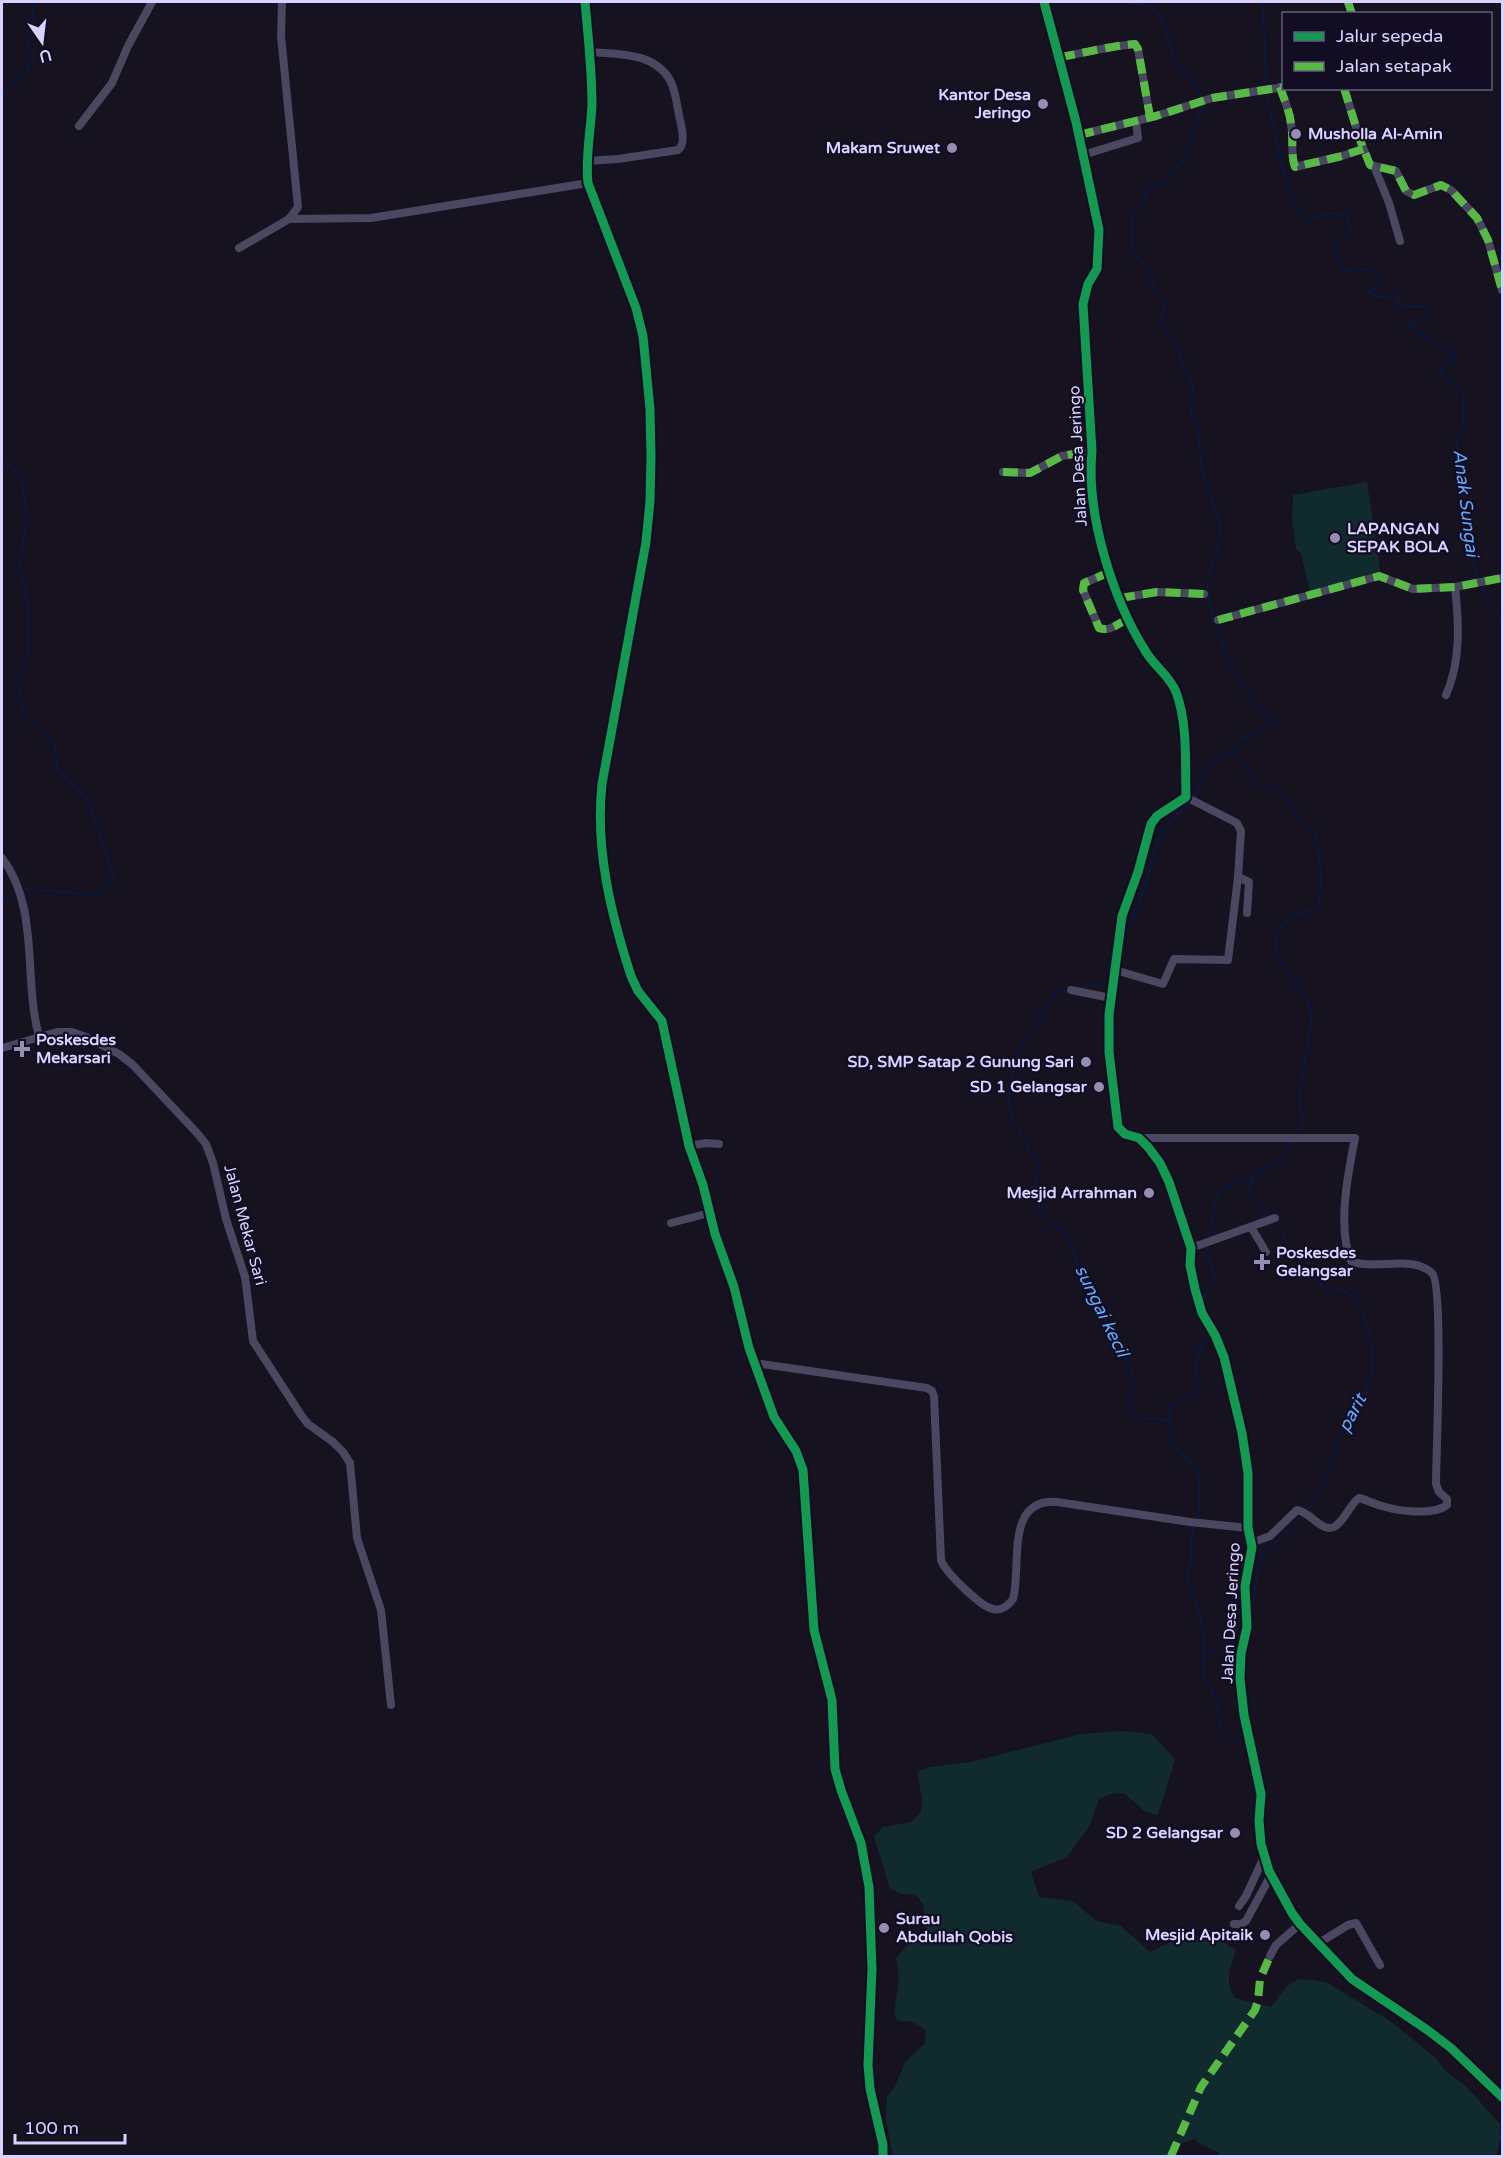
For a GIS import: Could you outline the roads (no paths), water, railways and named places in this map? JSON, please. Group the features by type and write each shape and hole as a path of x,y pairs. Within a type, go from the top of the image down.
{"street":[{"path":"79,126 112,83 128,46 152,2"},
{"path":"239,248 289,219 295,213 298,204 281,36 282,2"},
{"path":"585,2 592,103 587,161 588,183 642,327 651,433 650,501 646,542 603,784 600,825 601,853 631,976 638,991 657,1012 664,1026 689,1146 734,1287 746,1338 774,1417 796,1450 803,1470 814,1630 830,1689 835,1769 861,1842 870,1887 872,1969 868,2065 870,2089 883,2145 883,2157"},
{"name":"Jalan Desa Jeringo","path":"1044,2 1060,57 1095,206 1100,241 1098,269 1088,284 1083,304 1092,451 1090,472 1095,519 1110,572 1127,619 1146,653 1172,682 1182,715 1186,797 1158,816 1151,824 1138,872 1122,916 1118,972 1113,987 1109,1015 1109,1052 1118,1127 1125,1134 1139,1138 1153,1153 1163,1169 1191,1248 1191,1272 1202,1313 1224,1357 1242,1433 1248,1473 1248,1528 1251,1543 1245,1586 1247,1627 1241,1654 1240,1678 1244,1715 1261,1794 1259,1830 1268,1867 1283,1899 1300,1924 1352,1979 1451,2048 1503,2097"},
{"path":"1060,57 1096,48 1110,49 1135,44 1138,49 1150,117"},
{"path":"587,161 678,150 683,144 673,88 661,69 634,56 590,52"},
{"path":"1078,135 1136,121 1212,98 1282,87"},
{"path":"1283,90 1291,121 1293,139 1291,147 1295,167 1364,149"},
{"path":"1345,90 1370,165 1396,171 1406,191 1414,195 1441,185 1451,190 1477,218 1488,240 1503,290"},
{"path":"1083,155 1138,138 1136,121"},
{"path":"1374,166 1389,203 1400,242"},
{"path":"289,219 340,220 391,215 495,196 588,183"},
{"path":"1003,472 1030,473 1062,456 1092,451"},
{"path":"1110,572 1089,580 1084,584 1083,590 1099,628 1104,630 1111,628 1127,619"},
{"path":"1218,620 1379,576 1413,589 1455,588 1503,578"},
{"path":"1446,695 1455,671 1458,648 1455,588"},
{"path":"1119,598 1157,592 1204,594"},
{"path":"1118,972 1163,984 1174,959 1228,960 1241,831 1239,826 1186,797"},
{"path":"2,858 15,883 28,935 32,1007 39,1036"},
{"path":"1238,877 1249,882 1247,913"},
{"path":"1071,990 1112,998"},
{"name":"Jalan Mekar Sari","path":"2,1048 39,1036 57,1032 72,1032 119,1054 133,1065 206,1144 213,1163 226,1219 245,1277 253,1341 308,1424 333,1442 350,1463 355,1530 381,1610 391,1705"},
{"path":"1139,1138 1355,1138 1349,1165 1345,1219 1351,1261 1419,1266 1432,1273 1436,1279 1438,1318 1436,1484 1438,1492 1447,1499 1447,1505 1434,1510 1407,1511 1389,1508 1359,1498 1337,1524 1330,1528 1323,1526 1305,1512 1294,1511 1270,1536 1251,1543"},
{"path":"689,1146 706,1143 719,1144"},
{"path":"671,1223 710,1213"},
{"path":"1191,1248 1275,1218"},
{"path":"1251,1227 1266,1252"},
{"path":"755,1363 927,1388 932,1391 941,1560 948,1572 990,1608 1005,1608 1013,1599 1020,1525 1029,1512 1042,1504 1058,1502 1190,1522 1248,1528"},
{"path":"1239,1906 1268,1867"},
{"path":"1234,1924 1246,1921 1268,1867"},
{"path":"1319,1943 1348,1925 1356,1923 1380,1965"},
{"path":"1270,1956 1276,1945 1300,1924"}],"waterway":[{"path":"2,96 28,69 26,52 33,27 34,2"},
{"path":"1119,2 1148,7 1156,12 1161,18 1176,61 1202,99"},
{"name":"Anak Sungai","path":"1263,2 1266,86"},
{"name":"Anak Sungai","path":"1266,92 1287,187 1303,220 1331,213 1347,217 1351,231 1333,247 1342,271 1369,269 1381,276 1382,285 1370,291 1376,297 1398,296 1400,306 1424,306 1431,316 1408,325 1455,357 1440,372 1464,394 1463,425 1456,446 1460,455 1459,485 1464,499 1472,544 1472,558 1478,580"},
{"path":"1202,103 1186,157 1165,183 1146,190 1145,202 1132,213 1131,250 1145,265 1156,291 1165,304 1159,323 1177,344 1192,384 1195,401 1191,412 1192,419 1196,422 1198,429 1203,476 1219,524 1218,548 1208,577 1209,597 1219,637 1239,679 1263,712 1275,721 1260,731 1241,739 1233,749 1260,787 1275,791 1314,831 1319,850 1321,878 1319,907 1289,918 1276,932 1277,955 1308,1002 1312,1017 1299,1097 1304,1124 1298,1134"},
{"path":"2,459 22,479 27,519 20,563 27,604 29,655 18,683 24,715 55,744 57,770 85,796 114,879 99,895 26,889 22,891"},
{"name":"Anak Sungai","path":"1480,585 1502,621"},
{"name":"sungai kecil","path":"1194,797 1209,766 1232,750"},
{"name":"sungai kecil","path":"1120,969 1123,945 1143,892 1156,844 1165,828 1190,802"},
{"path":"2,904 17,894"},
{"name":"sungai kecil","path":"1077,988 1110,982"},
{"name":"sungai kecil","path":"1069,990 1055,993 1017,1053 1008,1099 1011,1115 1038,1166 1035,1199 1046,1218 1070,1239 1081,1276 1131,1369 1130,1411 1137,1418 1171,1420"},
{"path":"1208,1239 1217,1193 1253,1178 1281,1158 1292,1141"},
{"name":"parit","path":"1253,1178 1249,1191 1270,1218"},
{"name":"parit","path":"1274,1223 1284,1234 1289,1250 1327,1292 1339,1289 1356,1298 1370,1334 1373,1363 1370,1382 1362,1401 1337,1442 1319,1494 1307,1511"},
{"path":"1205,1311 1205,1292 1215,1279 1208,1259 1207,1245"},
{"name":"sungai kecil","path":"1197,1519 1200,1490 1198,1474 1189,1460 1170,1444 1171,1420 1168,1408 1200,1387 1196,1363 1209,1331"},
{"name":"parit","path":"1249,1609 1254,1599 1259,1559 1303,1515"},
{"path":"1195,1524 1187,1576 1198,1608 1205,1640 1203,1674 1216,1699 1221,1732 1232,1740 1246,1732"},
{"name":"parit","path":"1203,1659 1243,1623"}],"place":[{"name":"Kantor Desa Jeringo","path":"1043,104"},
{"name":"Musholla Al-Amin","path":"1296,134"},
{"name":"Makam Sruwet","path":"952,148"},
{"name":"LAPANGAN SEPAK BOLA","path":"1335,538"},
{"name":"Poskesdes Mekarsari","path":"22,1049"},
{"name":"SD, SMP Satap 2 Gunung Sari","path":"1086,1062"},
{"name":"SD 1 Gelangsar","path":"1099,1087"},
{"name":"Mesjid Arrahman","path":"1149,1193"},
{"name":"Poskesdes Gelangsar","path":"1262,1262"},
{"name":"SD 2 Gelangsar","path":"1235,1833"},
{"name":"Surau Abdullah Qobis","path":"884,1928"},
{"name":"Mesjid Apitaik","path":"1265,1935"}]}
